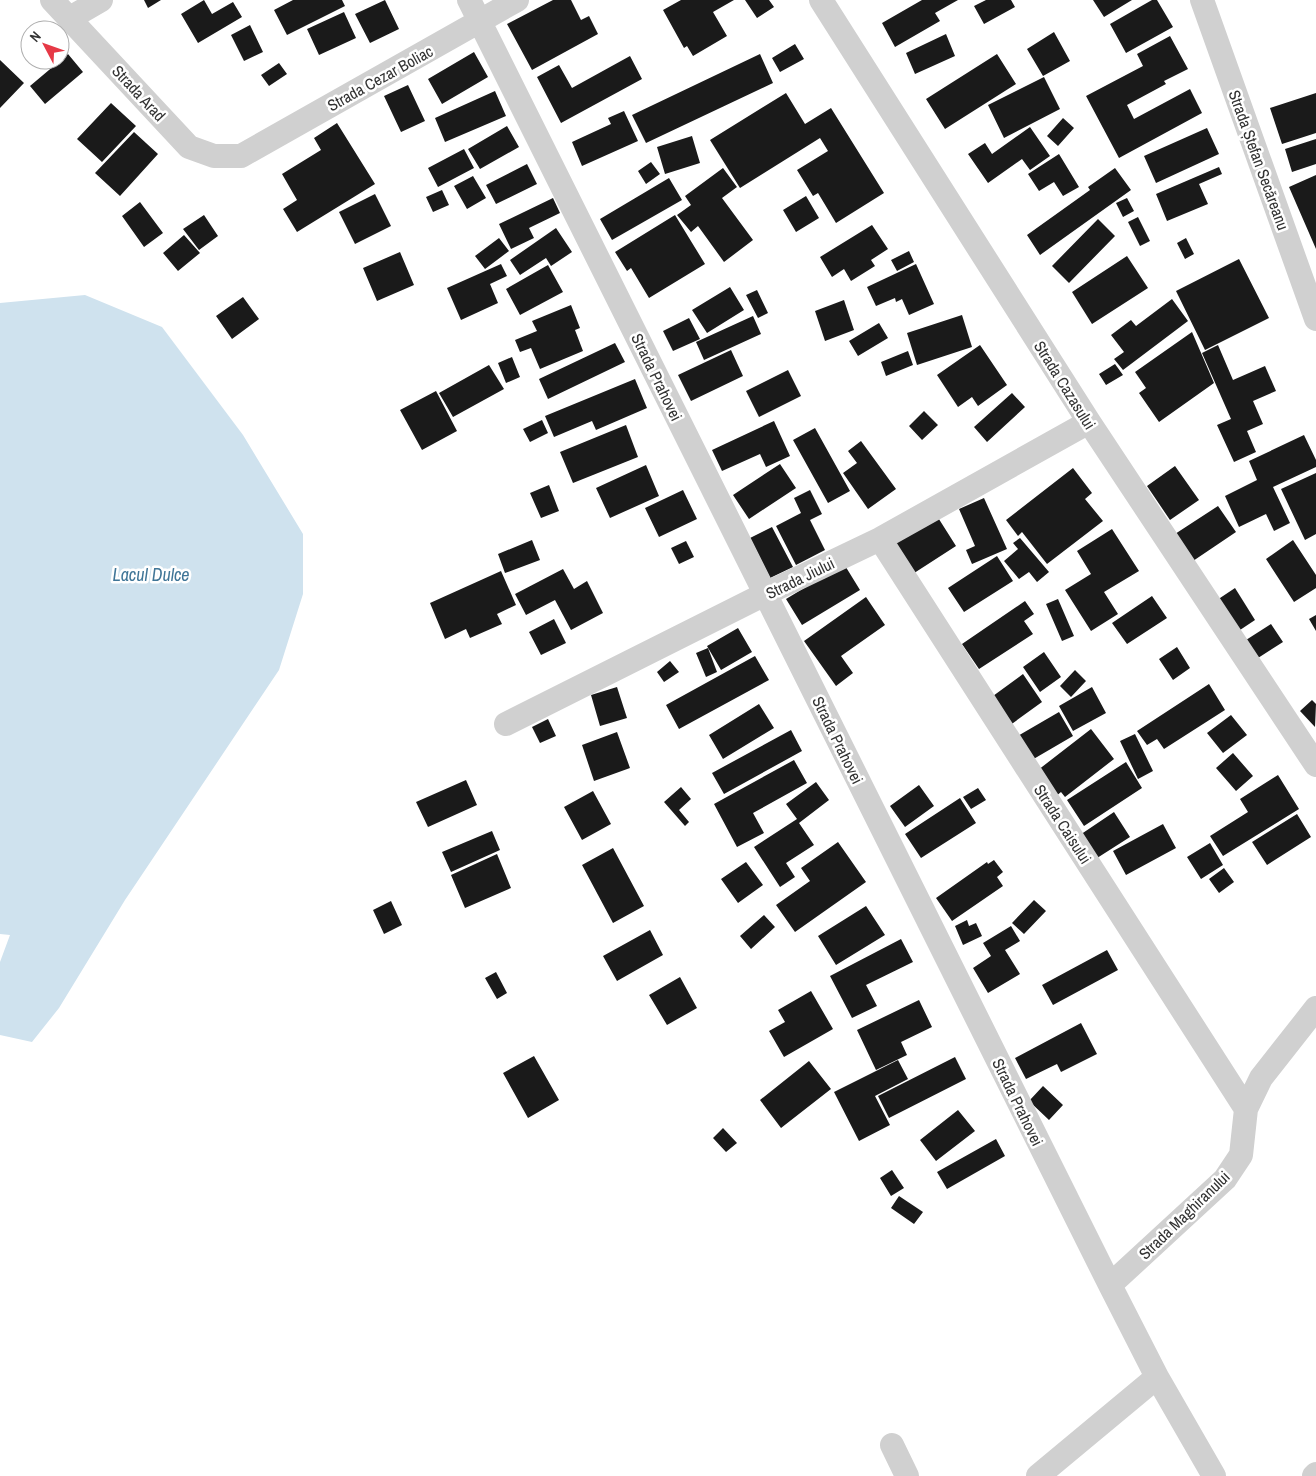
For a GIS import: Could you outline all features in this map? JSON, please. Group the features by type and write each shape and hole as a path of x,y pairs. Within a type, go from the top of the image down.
{"street":[{"name":"Strada Arad","path":"52,0 189,147 214,156 241,156"},
{"path":"70,18 101,0"},
{"name":"Strada Prahovei","path":"468,0 1110,1285 1157,1377 1214,1476"},
{"name":"Strada Cezar Boliac","path":"241,156 518,0"},
{"name":"Strada Cazasului","path":"821,0 1088,422 1316,766"},
{"name":"Strada Ștefan Secăreanu","path":"1202,0 1316,319"},
{"name":"Strada Jiului","path":"506,724 765,594 880,539 1088,422"},
{"name":"Strada Caisului","path":"880,539 1246,1109"},
{"name":"Strada Maghiranului","path":"1110,1285 1225,1179 1241,1155 1246,1109 1261,1078 1316,1008"},
{"path":"1038,1476 1157,1377"},
{"path":"892,1445 907,1476"}],"water":[{"name":"Lacul Dulce","path":"85,295 162,327 243,435 303,534 303,594 279,670 125,900 59,1008 32,1042 0,1035 0,962 10,935 0,934 0,303"}],"building":[{"path":"144,0 161,0 148,8"},
{"path":"204,0 212,14 233,2 242,17 198,43 181,14"},
{"path":"293,0 342,0 345,6 287,35 274,10"},
{"path":"385,0 399,29 370,43 355,14"},
{"path":"553,0 571,0 581,20 589,16 598,34 532,70 507,24"},
{"path":"681,0 734,0 713,12 727,36 693,56 687,46 684,48 663,10"},
{"path":"745,0 769,0 774,7 757,18"},
{"path":"922,0 958,0 935,13 940,21 895,47 882,23"},
{"path":"986,0 1011,0 1015,7 984,24 974,6"},
{"path":"1093,0 1132,0 1104,17"},
{"path":"1152,0 1157,0 1173,27 1126,53 1110,24"},
{"path":"344,12 356,38 319,55 307,29"},
{"path":"250,25 263,52 244,61 231,35"},
{"path":"1054,32 1070,61 1043,76 1027,49"},
{"path":"946,34 955,56 915,74 906,53"},
{"path":"1170,36 1188,69 1164,81 1166,84 1127,105 1134,119 1190,89 1202,113 1119,158 1086,96 1143,66 1137,54"},
{"path":"795,44 804,59 780,72 772,58"},
{"path":"474,52 488,77 442,104 428,79"},
{"path":"760,54 773,83 646,143 632,115"},
{"path":"997,54 1016,84 945,129 926,99"},
{"path":"70,56 83,72 45,104 30,86 49,70 70,70"},
{"path":"630,56 642,79 561,123 537,77 559,65 572,88"},
{"path":"0,60 24,83 0,108"},
{"path":"279,63 287,74 269,86 261,75"},
{"path":"1044,77 1060,109 1004,138 988,105"},
{"path":"408,85 425,121 401,132 384,96"},
{"path":"495,91 506,116 445,142 435,118"},
{"path":"786,93 805,124 831,108 884,193 836,223 818,193 813,196 797,170 828,151 820,138 740,188 710,140"},
{"path":"1316,93 1316,133 1282,144 1270,108"},
{"path":"111,103 136,126 102,162 77,139"},
{"path":"624,111 638,141 582,166 572,142 611,124 608,118"},
{"path":"1063,118 1074,128 1058,146 1047,136"},
{"path":"337,123 375,184 297,232 283,209 297,200 282,174 321,150 314,138"},
{"path":"507,126 519,147 480,169 468,149"},
{"path":"1030,127 1050,156 1030,170 1022,159 988,183 968,154 985,143 992,154"},
{"path":"1207,128 1219,154 1156,183 1144,156"},
{"path":"134,132 158,154 120,196 95,173"},
{"path":"692,136 700,163 665,174 657,147"},
{"path":"1316,139 1316,164 1292,172 1285,149"},
{"path":"464,149 474,168 438,187 428,168"},
{"path":"1059,154 1079,187 1063,196 1054,182 1039,191 1028,174"},
{"path":"651,162 660,174 646,184 638,171"},
{"path":"527,164 537,184 496,204 486,185"},
{"path":"1219,167 1222,174 1199,184 1208,204 1167,221 1156,194"},
{"path":"723,168 737,187 722,198 753,240 724,262 698,226 691,232 677,215 691,205 685,196"},
{"path":"1115,168 1131,190 1040,255 1027,235 1090,190 1088,187"},
{"path":"1316,175 1316,249 1289,187"},
{"path":"473,176 486,198 467,209 454,186"},
{"path":"669,178 682,200 612,240 600,219"},
{"path":"442,190 449,205 433,212 426,197"},
{"path":"375,194 391,226 355,244 339,212"},
{"path":"806,196 819,218 796,232 783,210"},
{"path":"553,198 560,213 529,228 534,238 511,249 499,224"},
{"path":"1127,198 1134,211 1123,217 1116,203"},
{"path":"140,202 163,233 144,247 122,216"},
{"path":"204,215 218,236 199,250 183,229"},
{"path":"675,215 705,264 649,298 631,268 627,271 615,252"},
{"path":"1138,217 1150,241 1140,246 1128,222"},
{"path":"1098,219 1115,236 1069,283 1052,266"},
{"path":"872,225 888,249 871,260 875,266 851,281 844,269 832,277 820,257"},
{"path":"556,228 572,252 551,266 546,258 520,275 510,260"},
{"path":"184,235 200,253 178,271 163,253"},
{"path":"499,238 509,251 485,269 475,256"},
{"path":"1186,238 1194,254 1185,259 1177,243"},
{"path":"909,251 914,262 897,271 891,260"},
{"path":"400,252 414,285 377,301 363,268"},
{"path":"1127,256 1148,288 1092,324 1072,292"},
{"path":"1239,259 1269,318 1205,350 1176,291"},
{"path":"501,264 507,276 490,284 498,303 461,320 447,288"},
{"path":"916,264 934,304 909,315 902,299 896,302 895,298 876,306 867,287"},
{"path":"548,265 563,292 520,315 506,289"},
{"path":"730,287 744,310 707,333 692,310"},
{"path":"757,290 768,313 758,318 746,295"},
{"path":"243,297 259,319 232,339 216,316"},
{"path":"1172,299 1188,321 1123,370 1114,359 1124,352 1111,335 1131,320 1136,326"},
{"path":"844,300 854,330 825,341 815,311"},
{"path":"571,305 580,328 575,330 583,351 540,369 531,348 520,352 515,340 537,331 532,321"},
{"path":"962,315 972,347 917,365 907,333"},
{"path":"753,316 761,334 704,360 696,342"},
{"path":"689,318 700,339 673,351 663,331"},
{"path":"879,323 888,338 858,356 849,341"},
{"path":"1192,332 1214,383 1159,422 1139,393 1146,388 1135,372"},
{"path":"615,343 625,362 548,399 539,379"},
{"path":"980,345 1007,385 978,406 972,397 958,407 937,375"},
{"path":"1218,345 1233,380 1265,366 1276,391 1253,401 1263,424 1247,431 1256,452 1234,462 1217,425 1231,419 1202,353"},
{"path":"731,350 743,376 691,401 678,375"},
{"path":"908,351 913,365 886,376 881,362"},
{"path":"512,357 520,377 506,383 498,363"},
{"path":"1115,364 1123,375 1106,385 1099,374"},
{"path":"489,365 504,389 453,417 439,393"},
{"path":"788,370 801,396 759,417 746,391"},
{"path":"635,379 647,408 596,430 592,421 554,437 545,416"},
{"path":"436,391 457,431 422,450 400,410"},
{"path":"1012,393 1025,407 987,442 974,427"},
{"path":"924,411 938,425 922,440 909,426"},
{"path":"542,420 548,433 530,442 523,429"},
{"path":"774,421 790,456 766,467 760,454 722,471 712,450"},
{"path":"626,425 638,457 573,483 560,452"},
{"path":"815,428 850,491 828,503 793,440"},
{"path":"1304,435 1316,460 1316,467 1273,487 1290,523 1274,531 1266,514 1239,527 1225,496 1257,480 1249,461"},
{"path":"861,441 896,489 868,509 843,473 857,463 848,451"},
{"path":"780,464 796,488 749,519 733,495"},
{"path":"646,465 659,496 610,518 596,488"},
{"path":"1175,466 1199,500 1170,520 1147,486"},
{"path":"1073,468 1092,493 1085,499 1103,521 1047,564 1022,532 1018,536 1006,520"},
{"path":"1316,473 1316,534 1305,540 1281,489"},
{"path":"549,485 559,511 541,518 530,493"},
{"path":"683,490 697,519 659,537 645,508"},
{"path":"810,490 822,514 810,520 825,550 796,565 776,526 801,513 794,498"},
{"path":"984,498 1007,549 972,564 966,550 975,546 959,509"},
{"path":"1218,506 1236,532 1193,561 1175,534"},
{"path":"937,516 956,546 908,577 888,547"},
{"path":"772,527 793,567 770,578 750,538"},
{"path":"1112,529 1139,571 1104,592 1118,614 1091,631 1065,590 1091,574 1077,551"},
{"path":"1020,538 1049,572 1037,582 1029,572 1019,579 1004,561 1018,549 1013,543"},
{"path":"532,540 540,560 505,573 498,554"},
{"path":"1293,540 1316,575 1316,588 1294,602 1266,559"},
{"path":"686,541 694,557 679,564 671,548"},
{"path":"997,556 1013,581 964,612 948,588"},
{"path":"844,564 860,590 802,625 786,599"},
{"path":"563,569 574,589 587,581 603,613 571,630 555,600 526,615 515,594"},
{"path":"501,571 516,605 497,614 502,624 470,638 466,629 445,639 430,603"},
{"path":"1235,588 1255,620 1234,634 1214,602"},
{"path":"1152,596 1167,618 1127,644 1112,623"},
{"path":"866,597 885,625 841,656 853,673 836,686 804,641"},
{"path":"1058,599 1074,636 1062,641 1046,604"},
{"path":"1025,601 1034,614 1024,621 1033,634 979,669 962,644"},
{"path":"1316,615 1316,631 1309,619"},
{"path":"554,619 566,643 541,655 529,632"},
{"path":"1271,624 1283,642 1258,658 1246,640"},
{"path":"738,628 752,652 721,670 707,646"},
{"path":"1177,647 1190,668 1173,680 1159,659"},
{"path":"708,648 717,672 706,677 696,653"},
{"path":"1044,652 1061,677 1040,692 1023,667"},
{"path":"755,656 769,680 679,729 666,705"},
{"path":"670,661 679,672 664,682 657,672"},
{"path":"1075,670 1086,681 1071,697 1060,686"},
{"path":"1023,674 1042,702 1002,731 993,696"},
{"path":"1209,684 1225,710 1164,749 1157,739 1147,745 1137,731"},
{"path":"617,687 627,718 600,726 591,695"},
{"path":"1092,687 1106,713 1073,731 1059,706"},
{"path":"1312,700 1316,704 1315,727 1300,711"},
{"path":"759,704 774,728 723,759 709,735"},
{"path":"1059,712 1073,736 1025,764 1011,740"},
{"path":"1231,715 1247,735 1223,753 1207,733"},
{"path":"548,719 556,736 540,743 532,727"},
{"path":"1091,729 1114,759 1065,797 1061,792 1049,802 1029,777"},
{"path":"791,730 802,751 724,794 712,773"},
{"path":"617,732 630,768 594,781 582,745"},
{"path":"1135,734 1153,771 1138,779 1120,741"},
{"path":"1233,753 1253,776 1236,791 1216,768"},
{"path":"794,760 807,783 753,813 764,833 737,847 714,804"},
{"path":"1126,762 1142,788 1084,826 1067,800"},
{"path":"1278,775 1299,809 1223,856 1210,836 1248,812 1240,799"},
{"path":"466,780 477,805 428,827 416,802"},
{"path":"816,782 829,800 799,823 814,845 786,863 795,877 780,887 754,847 797,819 786,804"},
{"path":"919,785 934,806 905,827 890,806"},
{"path":"681,787 691,799 679,810 689,822 685,826 664,802"},
{"path":"978,788 986,800 971,809 963,797"},
{"path":"593,791 611,824 582,840 564,807"},
{"path":"960,798 976,823 921,858 905,834"},
{"path":"1114,812 1130,837 1083,867 1068,843"},
{"path":"1297,814 1311,837 1267,865 1252,842"},
{"path":"1163,824 1176,848 1126,875 1113,851"},
{"path":"492,831 500,850 451,872 442,852"},
{"path":"838,842 866,882 795,932 776,905 810,881 801,868"},
{"path":"1210,843 1223,865 1201,879 1187,857"},
{"path":"613,848 644,906 613,923 582,865"},
{"path":"497,854 511,888 465,908 451,875"},
{"path":"994,860 1003,872 997,877 1003,886 952,921 936,898 987,862 988,864"},
{"path":"746,862 763,885 738,903 721,879"},
{"path":"1224,868 1234,882 1219,893 1209,879"},
{"path":"1034,900 1046,911 1024,934 1012,923"},
{"path":"391,901 402,925 384,934 373,910"},
{"path":"866,906 885,935 836,965 818,936"},
{"path":"764,915 775,927 751,949 740,936"},
{"path":"967,920 969,926 976,923 982,936 963,945 955,926"},
{"path":"1011,926 1020,941 1005,950 1020,974 988,993 973,968 991,956 983,943"},
{"path":"650,930 663,955 617,981 603,956"},
{"path":"901,939 913,962 866,985 877,1006 852,1018 830,976"},
{"path":"1107,950 1118,970 1053,1005 1042,985"},
{"path":"496,972 507,993 497,999 485,978"},
{"path":"680,977 697,1008 667,1025 649,995"},
{"path":"811,991 833,1029 784,1057 769,1031 785,1022 778,1010"},
{"path":"919,1000 932,1027 901,1042 907,1055 876,1070 857,1030"},
{"path":"1081,1023 1097,1054 1061,1072 1057,1064 1026,1079 1015,1058"},
{"path":"534,1056 559,1100 528,1118 503,1073"},
{"path":"955,1057 966,1079 889,1118 878,1096"},
{"path":"898,1060 908,1079 875,1096 890,1125 859,1141 834,1092"},
{"path":"809,1061 831,1089 781,1128 760,1100"},
{"path":"1043,1086 1063,1105 1049,1120 1029,1101"},
{"path":"958,1110 975,1131 936,1161 920,1140"},
{"path":"723,1128 737,1143 726,1152 713,1138"},
{"path":"996,1139 1005,1156 947,1189 937,1172"},
{"path":"892,1170 904,1188 891,1196 880,1178"},
{"path":"899,1196 923,1212 914,1224 891,1208"}]}
